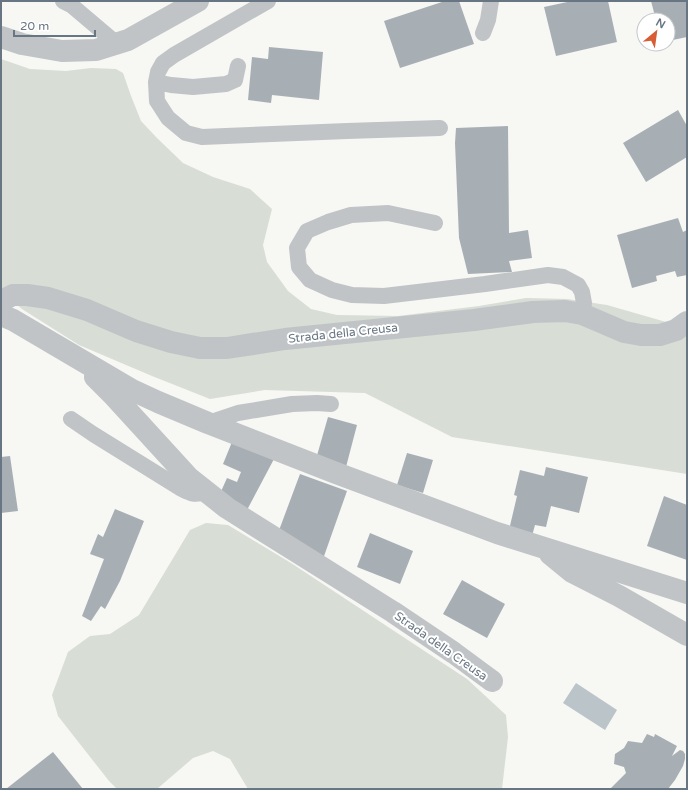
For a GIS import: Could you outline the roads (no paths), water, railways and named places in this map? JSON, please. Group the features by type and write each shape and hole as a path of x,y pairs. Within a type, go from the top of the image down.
{"street":[{"path":"1,37 22,44 62,51 96,50 128,40 198,1"},
{"name":"Strada della Creusa","path":"1,301 13,295 48,298 87,310 136,331 171,342 200,348 227,348 285,339 474,320 533,312 565,311 582,314 624,332 641,335 660,335 676,330 687,322"},
{"name":"Strada della Creusa","path":"1,315 132,390 208,423 497,533 687,593"},
{"name":"Strada della Creusa","path":"75,356 189,478 205,492 227,508 393,612 454,653 492,681"},
{"name":"Strada della Creusa","path":"540,546 572,572 619,596 687,635"}],"lane":[{"path":"63,1 71,5 116,43"},
{"path":"268,1 174,56 163,64 158,72 156,82 158,101 168,118 186,133 202,137 440,128"},
{"path":"482,33 488,20 491,1"},
{"path":"156,82 193,87 226,84 235,80 238,66"},
{"path":"435,223 388,213 351,215 328,222 308,231 297,248 299,267 310,280 317,284 332,290 358,296 384,296 548,275 563,277 578,285 582,292 584,303 582,314"},
{"path":"208,423 238,413 292,404 331,404"},
{"path":"71,419 180,488 198,495 205,492"}]}
